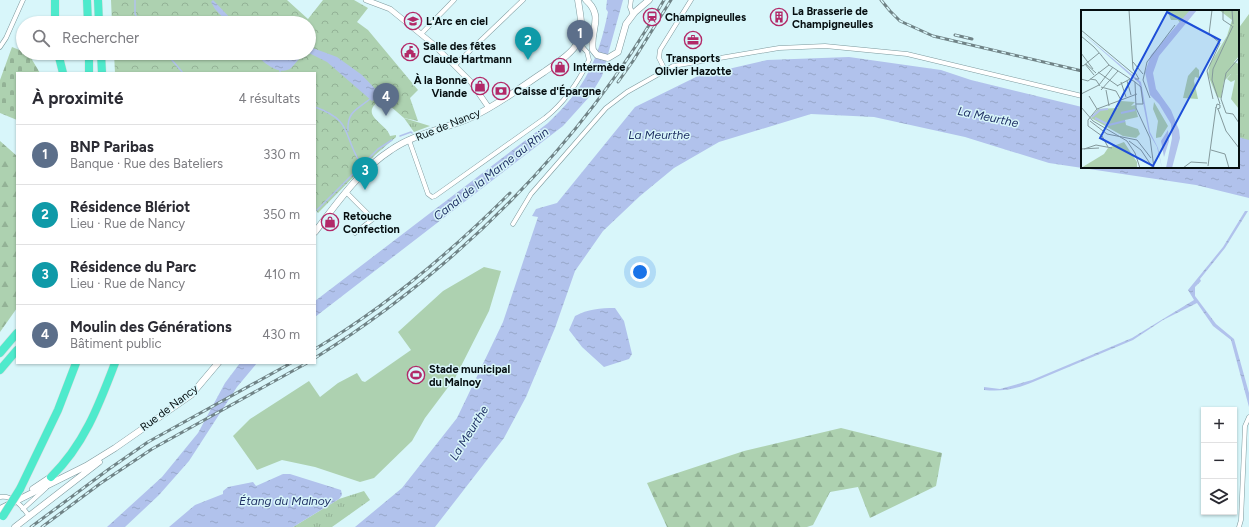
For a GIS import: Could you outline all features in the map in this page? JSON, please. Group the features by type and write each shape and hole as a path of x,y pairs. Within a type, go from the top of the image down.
{"highway":[{"path":"55,0 55,16"},
{"path":"87,0 88,16"},
{"path":"98,0 99,16"},
{"path":"60,60 63,72"},
{"path":"89,60 89,72"},
{"path":"101,60 102,72"},
{"path":"0,353 16,334"},
{"path":"0,370 16,351"},
{"path":"1,513 20,489 58,410 76,364"},
{"path":"51,477 73,452 84,436 115,364"}],"main road":[{"path":"578,0 581,29 578,42"},
{"path":"586,0 593,10 596,20 592,45 596,54 608,58 615,55 619,49 623,30 633,15 649,0"},
{"path":"580,10 593,10"},
{"name":"Rue de Nancy","path":"316,231 346,192 381,157 394,147 408,140 472,117 489,108 550,67 574,48 578,42"},
{"name":"Rue de Nancy","path":"115,448 191,395 204,382 217,364"},
{"path":"15,501 86,466 115,448"},
{"path":"15,527 115,448"},
{"path":"1,513 15,501 51,477"}],"street":[{"path":"0,47 6,38 23,0"},
{"path":"366,0 382,2 421,34 455,65 476,89 489,108"},
{"path":"421,34 454,0"},
{"path":"455,65 523,0"},
{"path":"631,0 630,7 633,15"},
{"path":"665,70 659,58 660,50 691,0"},
{"path":"408,140 430,196 435,196 546,118 560,104 572,90 589,60 587,52 578,42"},
{"path":"513,224 531,194 606,108 627,92 665,70 680,65 779,48 825,46 907,54 1081,96"},
{"path":"346,192 373,219 355,233"},
{"path":"1239,527 1241,520 1245,426 1249,417"},
{"path":"23,509 48,486"},
{"path":"0,497 9,497 15,501 29,516"}],"green space":[{"path":"111,0 287,0 305,16 112,16"},
{"path":"323,0 354,0 368,8 357,22 368,30 418,90 410,98 418,121 404,118 382,99 375,105 372,110 372,114 375,119 388,131 390,136 396,135 396,137 374,156 318,213 316,210 316,72 115,72 114,60 316,60 316,16 310,16"},
{"path":"1249,14 1249,172 1239,167 1239,28"},
{"path":"12,47 16,49 16,60 32,60 39,72 16,72 16,120 0,113 0,80"},
{"path":"404,118 430,126 414,132"},
{"path":"0,141 16,155 16,309 0,332"},
{"name":"Stade municipal du Malnoy","path":"484,267 501,271 489,311 455,378 425,418 412,441 374,478 360,482 315,467 282,460 257,470 233,436 250,419 309,381 320,397 338,383 357,373 362,381 365,382 411,350 398,332 443,291"},
{"path":"841,428 942,453 936,486 870,518 858,487 830,492 813,525 807,527 667,527 647,483 744,451"},
{"path":"364,491 370,500 332,527 293,527 339,499"}],"water":[{"path":"213,0 228,16 222,16 211,2"},
{"name":"Canal de la Marne au Rhin","path":"607,0 623,0 602,76 590,96 563,126 316,316 316,300 548,123 561,110 572,98 588,73 600,45 608,12 606,9"},
{"path":"316,49 337,57 362,75 382,96 372,101 327,62 316,56"},
{"name":"La Meurthe","path":"849,57 941,70 971,80 1081,107 1081,168 1049,163 965,137 874,117 811,114 719,142 674,168 640,196 603,231 575,271 555,328 526,397 504,438 435,527 355,527 402,488 457,418 503,322 538,217 532,216 536,209 557,203 635,107 698,76 767,60"},
{"path":"262,60 298,60 291,68 282,71 277,70"},
{"name":"La Meurthe","path":"1239,137 1249,140 1249,198 1196,185 1082,168 1239,168"},
{"path":"1245,211 1248,211 1225,248 1195,287 1195,296 1216,324 1234,339 1249,393 1249,407 1231,340 1213,326 1197,303 1163,320 1133,340 1033,382 997,391 984,390 984,387 1000,389 1032,380 1132,338 1194,300 1188,290 1223,247"},
{"path":"615,308 624,321 632,354 629,359 604,367 582,347 569,330 575,316 594,309"},
{"path":"239,364 256,364 237,387 189,461 159,495 125,527 107,527 162,477 198,433 225,383"},
{"name":"Étang du Malnoy","path":"283,474 290,474 341,490 342,495 339,499 293,527 169,527 195,505 223,494 223,491 228,487 253,482 256,486"}],"waterway":[{"path":"135,0 136,16"},
{"path":"172,60 182,72"},
{"path":"348,131 349,120 353,112 370,99"},
{"path":"316,107 327,112 340,122 358,159"},
{"path":"400,136 411,132 412,133"},
{"path":"317,210 378,149 392,140"}],"railway":[{"path":"316,357 367,323 417,285 466,244 511,200 554,154 594,105 631,53 664,0"},
{"path":"618,82 671,0"},
{"path":"881,0 900,21 933,36 1081,71"},
{"path":"955,35 972,39"},
{"path":"316,348 368,315 417,277 465,236 510,193"},
{"path":"31,527 148,442 289,364"},
{"path":"42,527 101,483 152,449 305,364"}],"place":[{"name":"Champigneulles","path":"652,17"},
{"name":"La Brasserie de Champigneulles","path":"779,17"},
{"name":"L'Arc en ciel","path":"413,21"},
{"name":"Transports Olivier Hazotte","path":"693,40"},
{"name":"Salle des fêtes Claude Hartmann","path":"410,52"},
{"name":"BNP Paribas","path":"580,53"},
{"name":"Résidence Blériot","path":"528,60"},
{"name":"Intermède","path":"560,67"},
{"name":"À la Bonne Viande","path":"480,86"},
{"name":"Caisse d'Épargne","path":"501,91"},
{"name":"Moulin des Générations","path":"386,116"},
{"name":"Résidence du Parc","path":"365,190"},
{"name":"Retouche Confection","path":"330,222"},
{"name":"Stade municipal du Malnoy","path":"416,375"}]}
